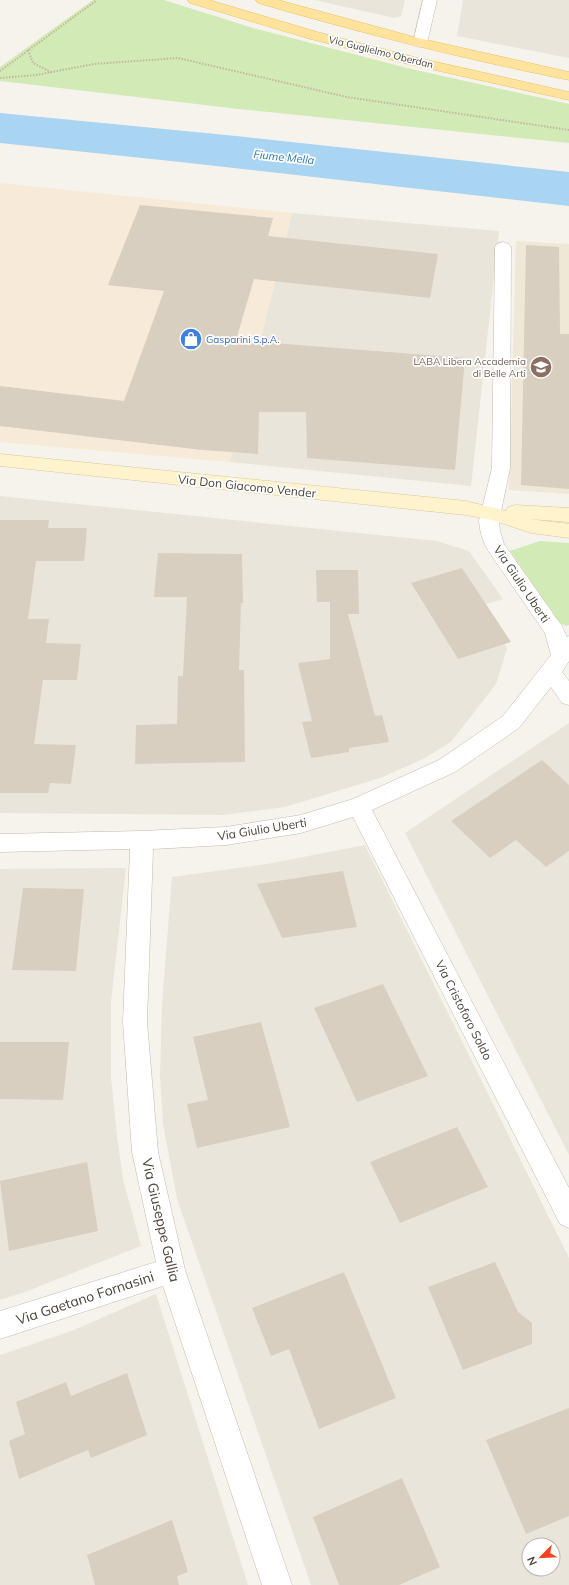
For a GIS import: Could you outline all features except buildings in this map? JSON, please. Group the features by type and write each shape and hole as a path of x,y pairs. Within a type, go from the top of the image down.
{"main road":[{"name":"Via Guglielmo Oberdan","path":"195,0 312,35 390,55 569,96"},
{"name":"Via Guglielmo Oberdan","path":"263,0 326,19 420,43 569,76"}],"street":[{"name":"Via Guglielmo Oberdan","path":"420,43 430,0"},
{"name":"Via Giulio Uberti","path":"0,843 142,840 233,835 301,824 359,806 447,766 511,722 560,657 559,643 554,631 491,538 489,530 501,468 503,247"},
{"name":"Via Don Giacomo Vender","path":"0,460 458,507 492,513 532,526 569,531"},
{"name":"Via Don Giacomo Vender","path":"492,513 532,512 569,515"},
{"path":"560,657 569,697"},
{"name":"Via Cristoforo Soldo","path":"359,806 569,1215"},
{"name":"Via Giuseppe Gallia","path":"142,840 135,1022 145,1152 171,1270 277,1585"},
{"name":"Via Gaetano Fornasini","path":"0,1325 171,1270"}],"path":[{"path":"0,71 28,49 97,0"},
{"path":"28,49 33,63 52,72"},
{"path":"0,78 52,72 94,64 178,58 347,97 569,130"}],"shaded area":[{"path":"315,0 405,0 401,16 394,18"},
{"path":"463,0 569,0 569,58 457,36"},
{"path":"0,183 292,213 230,462 0,442"},
{"path":"292,213 499,231 471,486 230,462"},
{"name":"LABA Libera Accademia di Belle Arti","path":"516,241 569,244 569,494 509,490"},
{"path":"0,496 437,541 469,551 503,599 480,606 507,648 496,684 451,742 423,759 380,778 285,807 223,815 0,813"},
{"path":"569,723 569,1155 405,833"},
{"path":"365,845 569,1258 569,1585 311,1585 177,1199 163,1124 160,1076 162,1003 172,877 267,864"},
{"path":"126,868 111,1002 111,1078 123,1179 141,1246 25,1292 0,1300 0,869"},
{"path":"156,1294 248,1585 0,1585 0,1355 74,1330"}],"green space":[{"path":"93,0 164,0 253,28 407,68 569,104 569,143 239,109 0,81 0,67"},
{"path":"540,541 569,543 569,625 567,626 559,623 510,551"}],"water":[{"name":"Fiume Mella","path":"0,113 236,136 569,172 569,206 0,143"}],"place":[{"name":"Gasparini S.p.A.","path":"191,339"},
{"name":"LABA Libera Accademia di Belle Arti","path":"541,367"}]}
